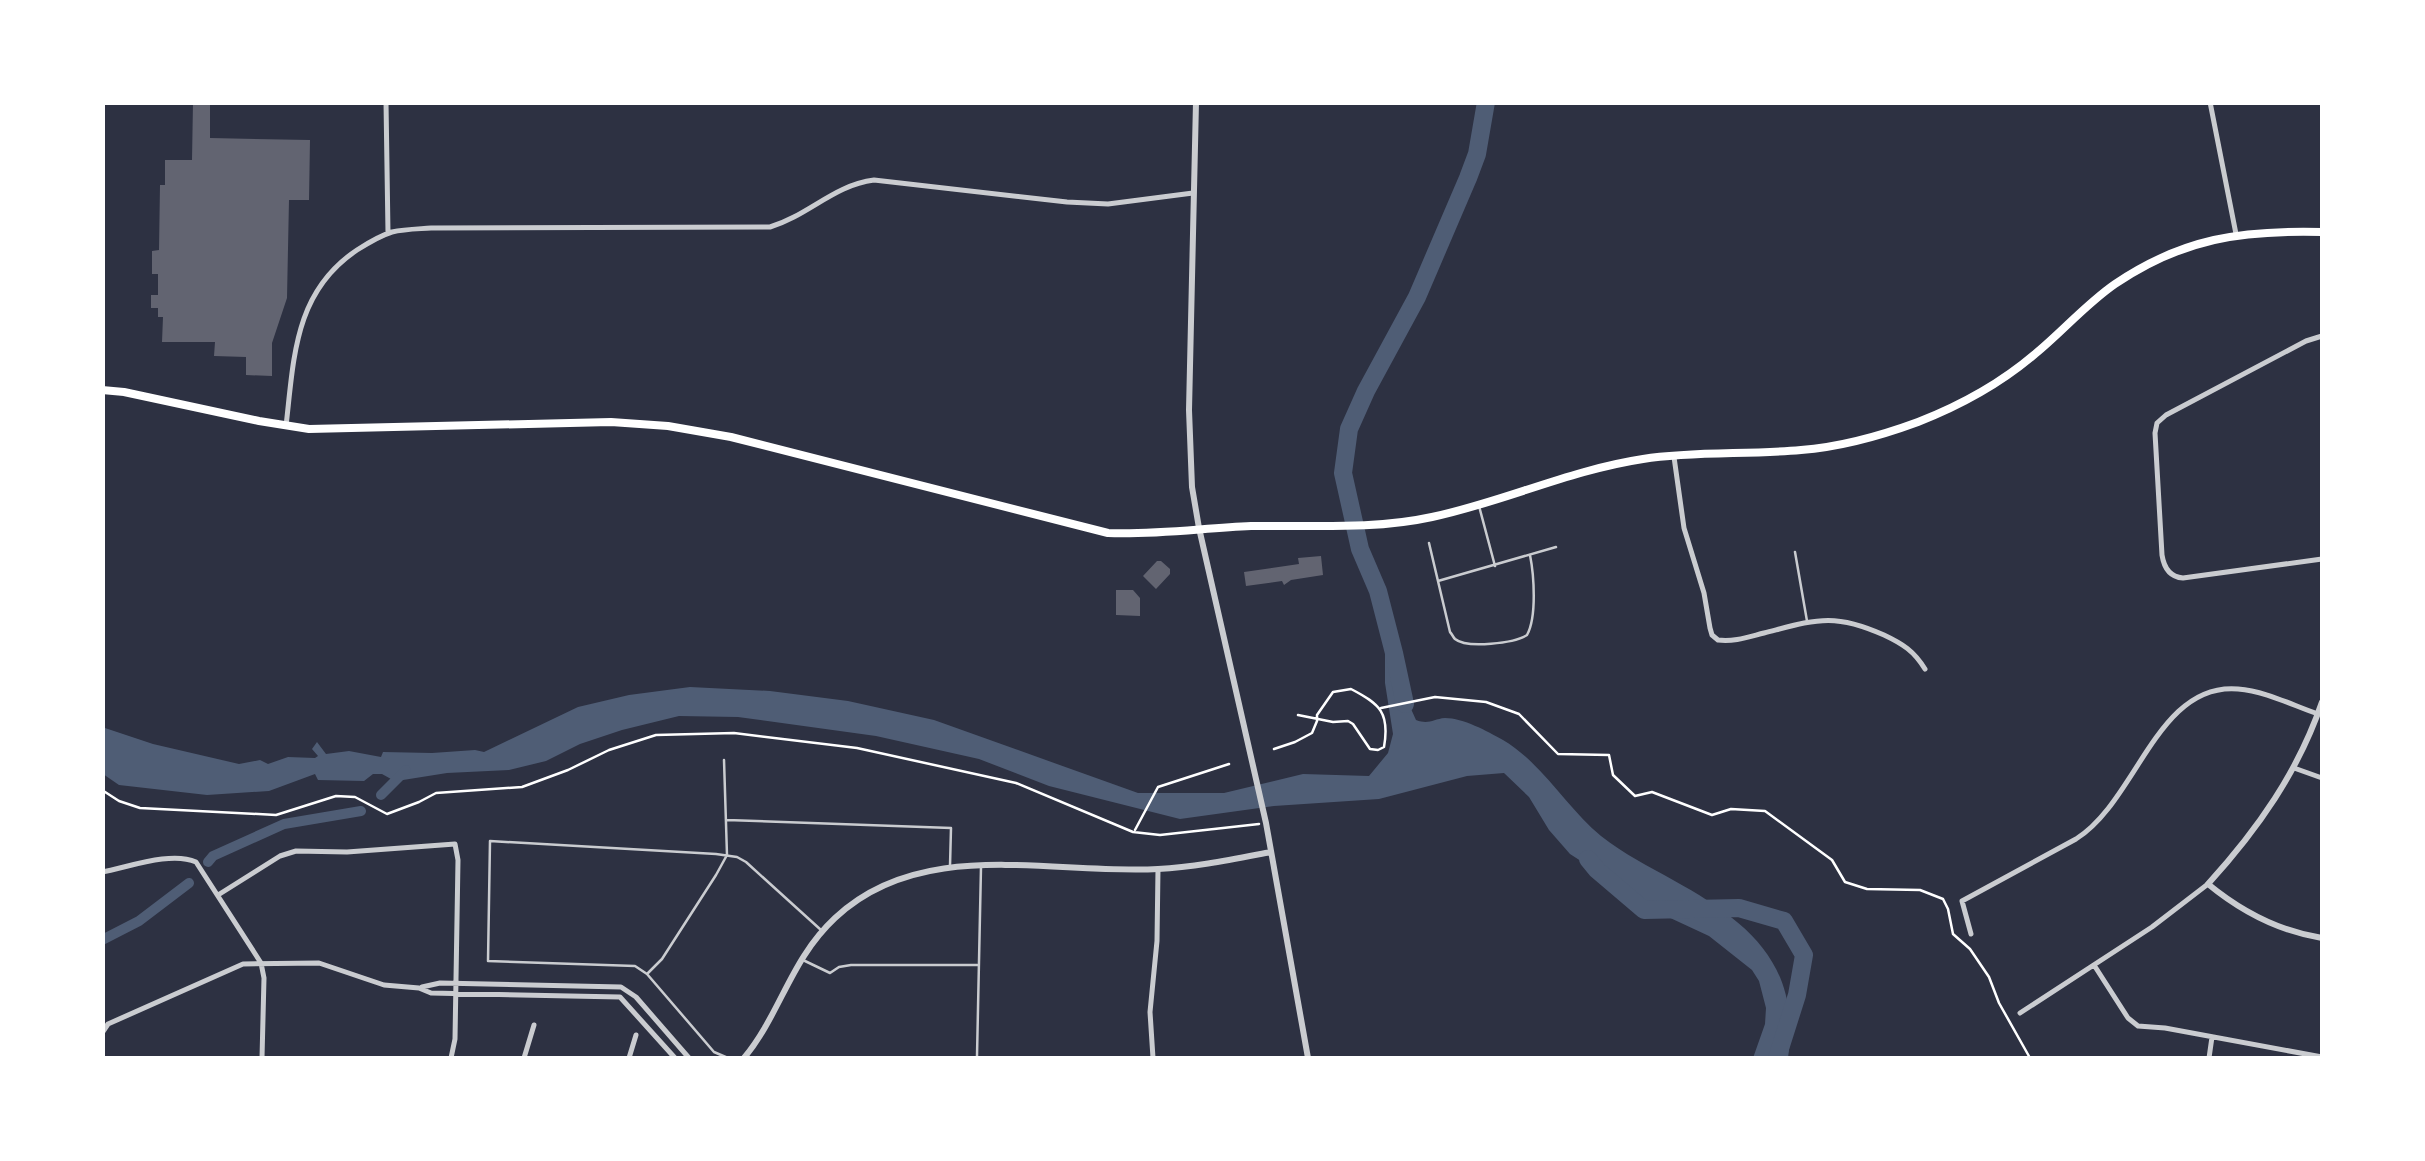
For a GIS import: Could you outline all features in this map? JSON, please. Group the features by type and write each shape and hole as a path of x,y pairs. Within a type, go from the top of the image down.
{"main road":[{"path":"102,390 286,426 334,429 594,422 668,426 749,442 1108,533 1408,522 1638,460 1801,450 1883,434 1918,422 1988,388 2031,358 2110,287 2193,244 2236,234 2322,232"}],"street":[{"path":"386,102 388,233"},
{"path":"1196,102 1189,410 1192,486 1272,852 1308,1058"},
{"path":"2210,102 2236,234"},
{"path":"286,426 296,344 316,290 347,257 388,233 431,228 770,227 791,220 852,184 874,180 1108,204 1194,193"},
{"path":"2322,336 2163,417 2155,433 2162,556 2170,574 2186,578 2322,559"},
{"path":"1673,455 1684,528 1712,635 1718,640 1736,640 1808,622 1838,620 1860,624 1907,646 1925,669"},
{"path":"1971,934 1962,902 2094,826 2108,812 2167,723 2194,698 2222,689 2247,690 2318,714"},
{"path":"2020,1013 2166,917 2208,884 2257,828 2294,768 2322,702"},
{"path":"2294,768 2322,778"},
{"path":"218,895 280,856 296,852 455,844 455,1039 451,1058"},
{"path":"744,1058 770,1022 800,959 822,930 847,907 893,880 950,866 1158,869 1272,852"},
{"path":"102,872 171,858 196,862 260,963 264,978 262,1058"},
{"path":"1153,1058 1150,1012 1158,869"},
{"path":"2208,884 2233,904 2267,922 2322,938"},
{"path":"102,1034 108,1024 240,965 318,963 384,985 420,988 431,993 620,997 675,1058"},
{"path":"2094,966 2132,1023 2322,1057"},
{"path":"420,988 432,984 621,987 636,997 689,1058"},
{"path":"524,1058 534,1025"},
{"path":"629,1058 636,1035"},
{"path":"2209,1058 2212,1037"}],"lane":[{"path":"1479,504 1495,566"},
{"path":"1429,543 1450,632 1465,643 1504,643 1528,634 1532,622 1530,555"},
{"path":"1438,581 1556,547"},
{"path":"1795,552 1808,622"},
{"path":"646,974 662,959 727,855 724,760"},
{"path":"727,820 951,828 950,866"},
{"path":"728,1058 714,1052 640,968 629,964 488,961 490,842 727,855 746,862 822,930"},
{"path":"977,1056 981,865"},
{"path":"800,959 830,973 851,965 979,965"}],"path":[{"path":"1274,749 1312,732 1318,721 1317,715 1333,692 1351,688 1381,708 1384,747 1370,749 1348,721 1318,721 1298,716"},
{"path":"1381,708 1435,697 1486,702 1508,709 1519,714 1558,754 1609,755 1613,776 1635,796 1652,792 1712,815 1732,809 1765,811 1832,860 1845,882 1867,889 1920,890 1943,899 1954,934 1970,948 1989,977 2030,1058"},
{"path":"102,790 140,808 276,816 336,796 354,797 387,814 436,793 522,787 608,750 656,735 734,733 857,748 1016,783 1134,831 1160,835 1265,819"},
{"path":"1134,831 1158,787 1229,764"}],"water":[{"path":"1385,651 1416,720 1459,720 1503,740 1530,761 1601,836 1725,912 1746,930 1777,971 1786,996 1790,1025 1788,1058 1753,1058 1765,1024 1766,1008 1752,970 1709,936 1666,916 1570,854 1549,830 1529,797 1504,773 1467,776 1379,799 1274,806 1180,819 1049,786 979,759 876,736 738,717 679,716 622,730 546,761 509,770 403,780 373,774 364,781 318,780 315,774 269,791 207,795 119,785 103,774 102,727 153,744 239,764 260,760 268,764 288,757 315,758 318,756 312,749 317,742 326,754 349,751 381,757 383,752 484,752 578,707 690,687 770,691 848,701 934,720 1138,793 1224,793 1303,774 1369,776 1388,753 1393,734 1385,683"}],"building":[{"path":"193,102 210,102 210,138 310,140 309,200 289,200 287,298 272,343 272,376 246,375 246,357 214,356 215,342 162,342 163,317 158,317 158,308 151,308 151,295 158,295 158,274 152,274 152,251 159,250 160,185 165,185 165,160 192,160"},
{"path":"1321,556 1323,575 1291,580 1284,585 1282,581 1246,586 1244,572 1299,564 1298,558"},
{"path":"1157,561 1170,569 1170,574 1156,589 1143,576"},
{"path":"1116,590 1133,590 1140,598 1140,616 1116,615"}],"waterway":[{"path":"1405,704 1378,591 1360,549 1343,473 1349,429 1417,297 1468,178 1477,154 1486,102"},
{"path":"381,795 406,770"},
{"path":"208,862 213,856 284,824 361,811"},
{"path":"1588,859 1644,910 1739,908 1784,921 1804,955 1797,995 1777,1058"},
{"path":"102,940 139,921 189,883"}]}
